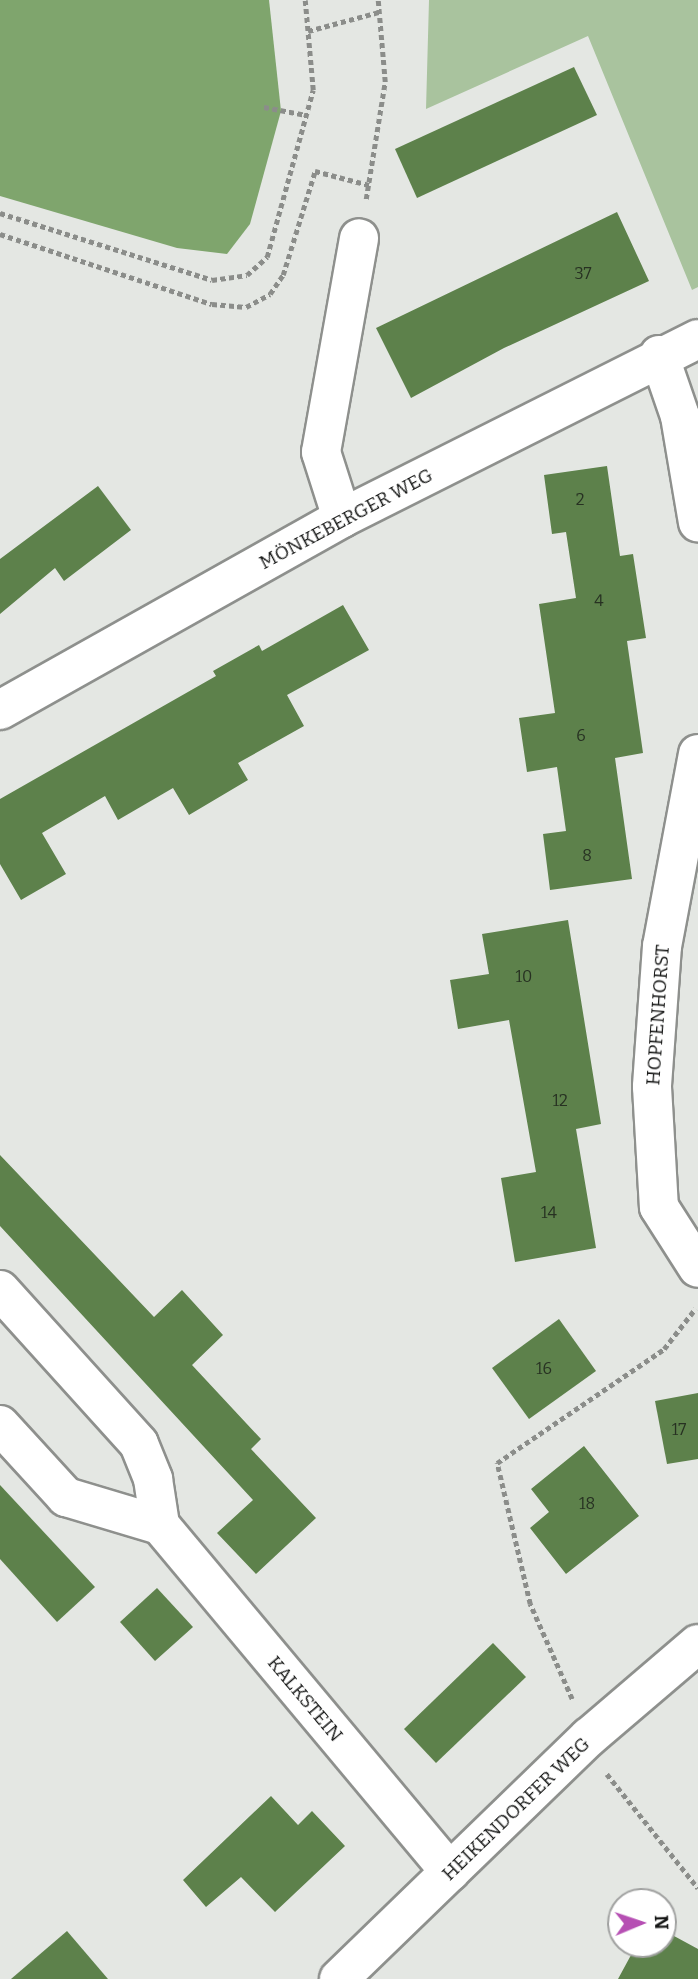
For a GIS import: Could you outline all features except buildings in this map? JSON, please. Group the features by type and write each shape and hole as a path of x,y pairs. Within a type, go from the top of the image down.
{"street":[{"path":"342,518 321,452 359,238"},
{"name":"MÖNKEBERGER WEG","path":"0,710 342,518 659,355 698,339"},
{"path":"659,355 680,416 698,522"},
{"name":"HOPFENHORST","path":"698,754 662,946 652,1087 659,1207 698,1268"},
{"path":"0,1290 139,1444 153,1479 160,1525 66,1497 0,1425"},
{"name":"KALKSTEIN","path":"160,1525 450,1872"},
{"name":"HEIKENDORFER WEG","path":"339,1979 590,1737 698,1644"}],"path":[{"path":"0,213 212,280 247,275 267,257 313,90 305,0"},
{"path":"359,238 385,82 378,0"},
{"path":"308,31 379,12"},
{"path":"264,107 306,115"},
{"path":"0,234 212,304 246,307 270,294 283,275 315,171 369,185"},
{"path":"698,1305 664,1349 497,1463 530,1604 603,1769 698,1888"}],"shaded area":[{"path":"0,0 269,0 281,111 250,224 227,254 177,248 0,196"},
{"path":"429,0 698,0 698,287 692,290 588,36 426,109"}]}
